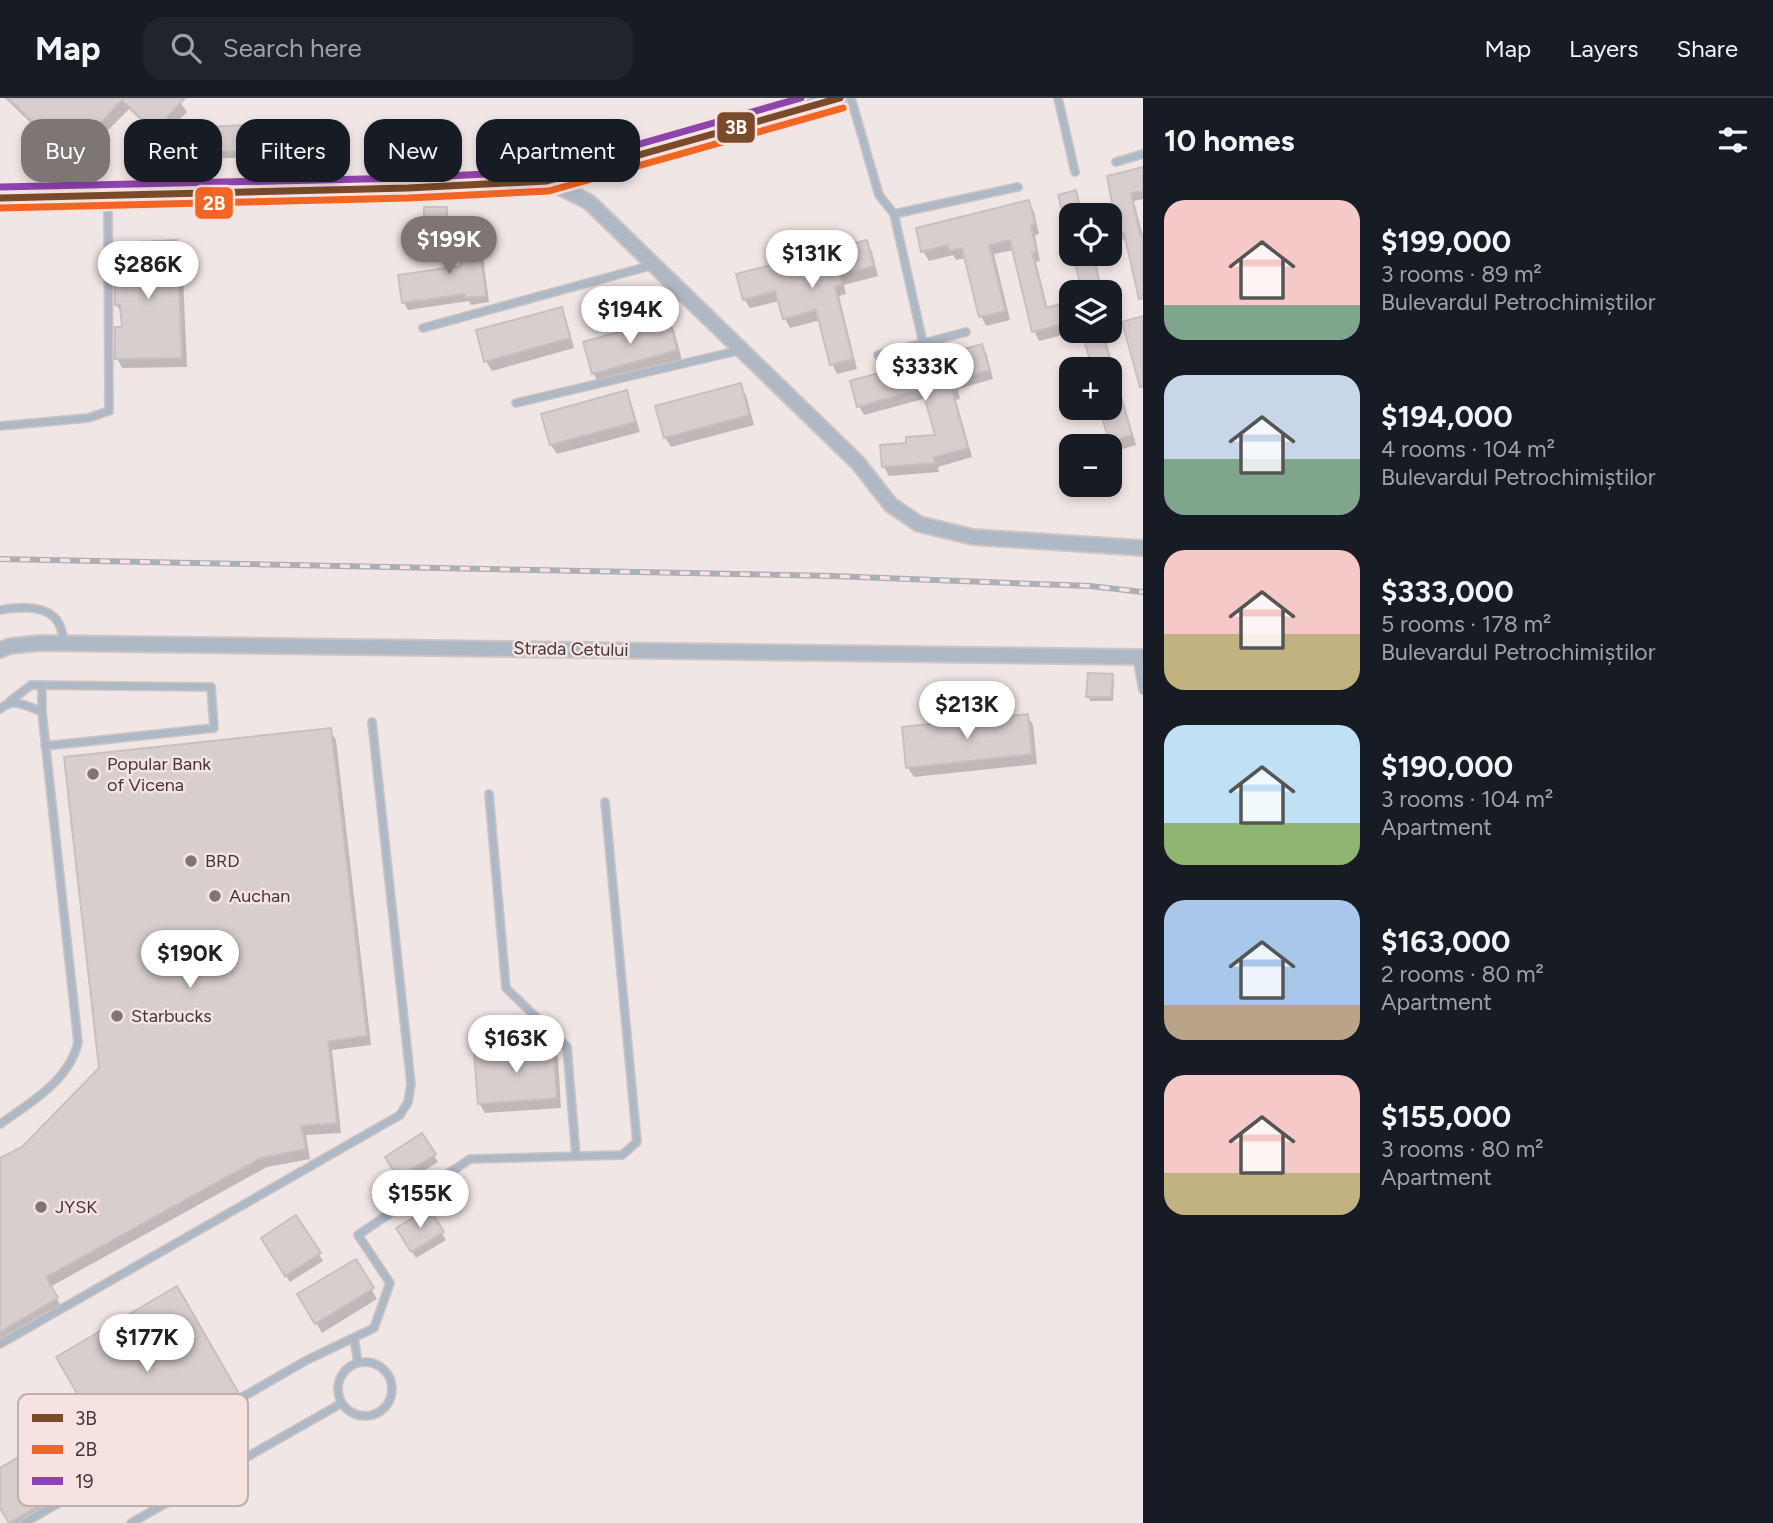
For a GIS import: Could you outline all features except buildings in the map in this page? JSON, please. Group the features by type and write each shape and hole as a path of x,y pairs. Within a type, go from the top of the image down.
{"street":[{"path":"640,155 840,98"},
{"path":"0,198 408,188 527,182"},
{"path":"549,182 589,202 858,463 891,505 919,524 973,537 1143,548"},
{"name":"Strada Cetului","path":"0,650 10,646 65,643 1140,656"}],"lane":[{"path":"851,98 879,195 894,214 923,343"},
{"path":"1058,98 1075,172"},
{"path":"1116,162 1143,155"},
{"path":"894,214 1018,187"},
{"path":"0,426 88,418 109,411 108,195"},
{"path":"423,328 654,265"},
{"path":"878,355 967,332"},
{"path":"516,403 742,350"},
{"path":"0,610 34,609 51,614 59,624 65,643"},
{"path":"1140,656 1143,690"},
{"path":"3,707 31,685 211,687 214,729 45,746"},
{"path":"0,1124 33,1101 66,1070 75,1057 78,1042 45,746 43,685"},
{"path":"3,707 22,704 42,712"},
{"path":"0,1344 400,1115 408,1102 411,1084 372,722"},
{"path":"489,794 506,988 567,1047 576,1156"},
{"path":"248,1394 295,1367 374,1328 390,1283 358,1235 470,1159 622,1155 636,1142 606,802"},
{"path":"354,1338 358,1363"},
{"path":"368,1362 385,1371 392,1390 390,1400 377,1414 357,1415 348,1411 342,1403 338,1384 349,1367 368,1362"},
{"path":"248,1456 342,1403"},
{"path":"24,1523 54,1506"},
{"path":"131,1523 161,1506"}],"railway":[{"path":"0,559 832,576 1090,586 1143,592"}],"transit line":[{"name":"19","path":"0,187 408,178 545,171 801,98"},
{"name":"3B","path":"0,198 408,188 547,181 840,98"},
{"name":"2B","path":"0,208 408,198 549,191 843,108"}],"place":[{"name":"Popular Bank of Vicena","path":"93,774"},
{"name":"BRD","path":"191,861"},
{"name":"Auchan","path":"215,896"},
{"name":"Starbucks","path":"117,1016"},
{"name":"JYSK","path":"41,1207"}]}
